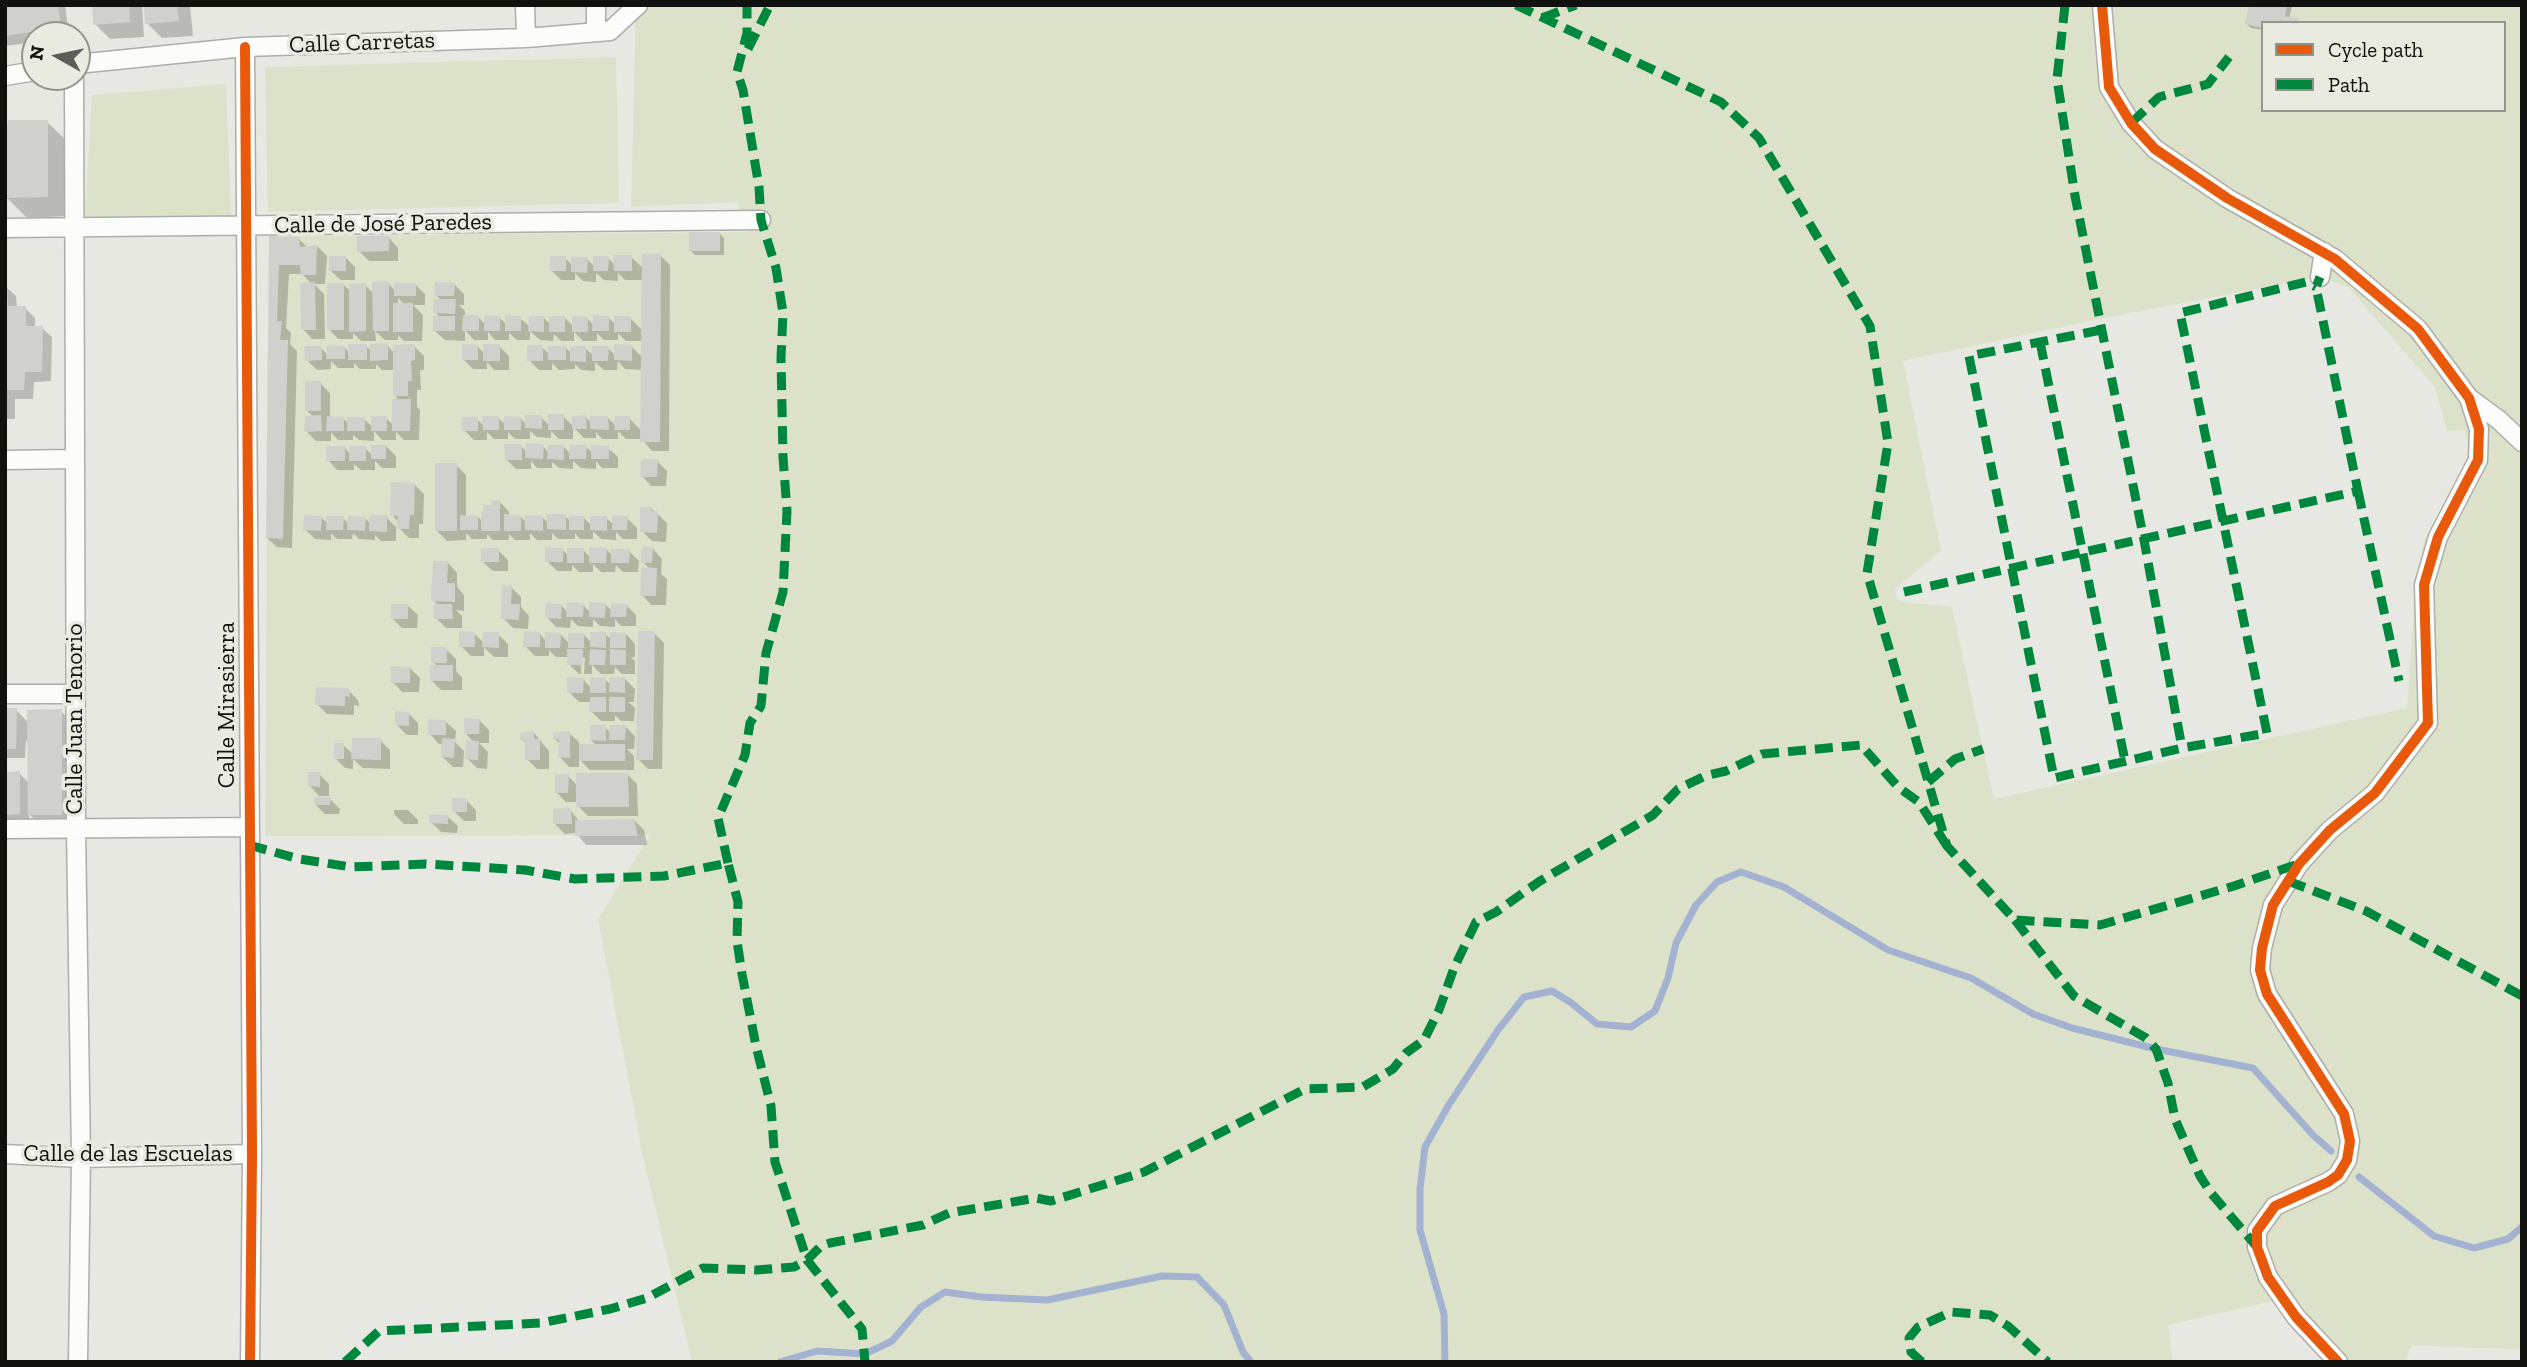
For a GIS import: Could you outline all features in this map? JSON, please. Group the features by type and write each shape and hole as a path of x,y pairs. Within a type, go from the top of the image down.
{"street":[{"path":"526,5 526,38"},
{"path":"596,5 596,32"},
{"name":"Calle Carretas","path":"91,63 246,47 526,38 610,31 638,5"},
{"path":"2102,5 2109,87 2131,123 2155,149 2227,198 2335,259 2418,329 2469,398 2499,420 2522,442"},
{"name":"Calle Mirasierra","path":"246,47 248,827 252,1154 250,1362"},
{"name":"Calle Juan Tenorio","path":"74,91 75,694 81,1158 78,1362"},
{"name":"Calle de José Paredes","path":"5,228 761,220"},
{"path":"2320,277 2324,252"},
{"path":"2338,1362 2296,1317 2268,1278 2257,1247 2258,1231 2275,1206 2338,1175 2347,1160 2350,1141 2344,1114 2267,995 2260,970 2262,948 2273,905 2299,864 2330,830 2375,793 2428,723 2424,585 2438,537 2478,460 2479,429 2469,398"},
{"path":"5,460 75,459"},
{"path":"5,694 75,694"},
{"path":"5,829 248,827"},
{"name":"Calle de las Escuelas","path":"5,1154 81,1158 252,1154"}],"green space":[{"path":"636,5 2522,5 2522,1350 2412,1345 2405,1362 2325,1362 2273,1301 2168,1325 2173,1362 692,1362 643,1157 598,919 650,835 265,836 269,236 748,232 737,202 631,207","holes":["2320,277 2348,287 2435,387 2447,431 2465,430 2468,450 2464,470 2424,540 2415,597 2407,708 1994,799 1952,607 1898,601 1895,589 1941,551 1903,361 2099,319"]},
{"path":"616,57 619,203 268,212 265,67"},
{"path":"226,84 231,216 85,217 92,95"}],"building":[{"path":"5,5 58,5 60,21 21,21 21,33 5,36"},
{"path":"92,5 129,5 130,22 93,25"},
{"path":"144,5 177,5 179,21 145,24"},
{"path":"2249,5 2287,5 2285,16 2300,19 2261,21 2261,28 2245,24"},
{"path":"8,120 48,120 48,197 5,198 5,141"},
{"path":"689,232 720,232 720,251 689,251"},
{"path":"269,236 299,237 300,247 317,245 316,275 301,275 300,265 279,265 277,321 282,321 280,340 288,340 283,539 266,538"},
{"path":"357,236 389,236 389,251 357,252"},
{"path":"661,253 660,442 640,442 642,254"},
{"path":"613,255 632,255 632,271 614,271"},
{"path":"329,256 346,256 346,271 329,271"},
{"path":"550,256 566,256 566,271 550,271"},
{"path":"593,256 609,256 608,271 593,271"},
{"path":"571,257 588,257 587,273 571,272"},
{"path":"389,281 389,331 373,331 372,282"},
{"path":"315,282 316,330 301,330 300,283"},
{"path":"435,282 455,283 454,296 434,296"},
{"path":"327,283 344,283 344,330 327,330"},
{"path":"366,283 366,331 349,332 349,284"},
{"path":"394,283 416,283 416,296 394,296"},
{"path":"5,288 8,306 26,306 26,326 43,326 42,372 25,372 24,390 5,390"},
{"path":"434,299 456,299 455,314 433,313"},
{"path":"393,303 413,303 413,332 393,332"},
{"path":"463,315 479,315 479,331 462,331"},
{"path":"484,315 500,316 500,331 484,331"},
{"path":"505,315 521,316 521,331 505,331"},
{"path":"593,315 609,316 609,331 592,331"},
{"path":"433,316 455,316 455,331 433,331"},
{"path":"529,316 544,316 544,332 528,331"},
{"path":"549,316 565,316 565,332 549,332"},
{"path":"572,316 588,317 588,332 572,332"},
{"path":"614,316 631,316 631,332 614,332"},
{"path":"388,343 388,360 370,361 370,344"},
{"path":"348,344 367,344 367,360 348,360"},
{"path":"415,344 415,360 411,361 412,381 408,381 408,396 393,396 393,345"},
{"path":"462,344 478,345 478,360 462,360"},
{"path":"483,344 500,344 500,361 483,361"},
{"path":"614,344 632,345 632,361 614,360"},
{"path":"327,345 345,346 345,359 326,359"},
{"path":"527,345 543,345 543,361 527,361"},
{"path":"304,346 322,346 322,360 305,361"},
{"path":"548,346 566,346 566,360 548,360"},
{"path":"570,346 586,346 586,362 570,361"},
{"path":"592,346 609,346 608,361 592,361"},
{"path":"305,381 321,381 321,411 305,411"},
{"path":"392,399 411,399 410,431 392,431"},
{"path":"548,414 564,414 564,430 548,430"},
{"path":"321,415 322,431 304,432 305,416"},
{"path":"525,415 542,415 542,429 525,428"},
{"path":"586,415 587,429 572,429 572,416"},
{"path":"327,416 344,417 344,431 326,431"},
{"path":"371,416 387,416 387,431 371,431"},
{"path":"482,416 499,416 499,430 483,430"},
{"path":"504,416 521,417 521,430 504,430"},
{"path":"590,416 608,416 609,430 590,429"},
{"path":"615,416 630,416 630,430 614,430"},
{"path":"347,417 365,417 365,431 347,431"},
{"path":"462,417 478,417 478,431 462,431"},
{"path":"526,443 544,444 543,459 525,458"},
{"path":"504,444 522,444 522,460 505,460"},
{"path":"371,445 386,445 386,459 371,459"},
{"path":"548,445 564,445 564,460 547,459"},
{"path":"570,445 587,445 586,459 569,459"},
{"path":"591,445 609,446 609,459 591,459"},
{"path":"326,446 345,446 345,461 326,461"},
{"path":"349,446 366,446 366,461 349,461"},
{"path":"641,459 658,459 657,477 640,477"},
{"path":"435,463 457,463 457,531 435,531"},
{"path":"391,482 415,483 414,515 410,515 409,529 397,529 398,516 390,516"},
{"path":"500,500 500,531 481,531 481,512 484,505"},
{"path":"640,507 652,507 651,511 658,511 657,533 640,532"},
{"path":"504,514 521,515 521,531 504,531"},
{"path":"547,514 566,514 566,530 547,529"},
{"path":"304,515 322,516 321,531 303,530"},
{"path":"369,515 387,515 387,532 369,531"},
{"path":"460,515 478,516 478,530 460,530"},
{"path":"525,515 543,516 543,531 525,530"},
{"path":"569,515 584,516 584,530 569,530"},
{"path":"612,515 628,516 627,530 612,530"},
{"path":"326,516 344,516 343,530 326,530"},
{"path":"348,516 366,517 365,531 347,530"},
{"path":"590,516 607,516 607,531 590,530"},
{"path":"642,546 653,547 652,563 641,563"},
{"path":"545,547 563,548 563,562 545,562"},
{"path":"589,547 607,548 606,563 589,563"},
{"path":"481,548 499,548 499,562 481,562"},
{"path":"567,548 584,548 584,563 567,563"},
{"path":"611,549 630,549 629,563 611,563"},
{"path":"433,561 448,561 447,583 455,583 455,602 431,601"},
{"path":"641,567 657,568 656,596 640,596"},
{"path":"512,585 511,604 520,604 519,620 501,619 502,586"},
{"path":"567,602 584,603 583,617 566,617"},
{"path":"589,602 606,603 605,618 589,617"},
{"path":"546,603 562,604 561,619 545,618"},
{"path":"611,603 627,604 626,617 610,617"},
{"path":"391,604 408,604 408,619 391,619"},
{"path":"434,604 452,604 453,619 434,619"},
{"path":"459,631 475,632 475,647 459,647"},
{"path":"524,631 540,632 540,647 523,647"},
{"path":"638,631 655,631 653,760 636,760"},
{"path":"483,632 499,632 499,648 482,647"},
{"path":"545,632 561,633 560,648 545,648"},
{"path":"590,632 606,632 606,648 590,647"},
{"path":"610,632 626,633 626,648 610,648"},
{"path":"568,633 584,633 584,648 568,648"},
{"path":"431,647 447,647 447,663 431,663"},
{"path":"567,649 583,649 583,665 567,665"},
{"path":"590,649 606,650 605,665 589,665"},
{"path":"610,649 626,650 626,665 610,665"},
{"path":"430,665 453,665 453,681 430,681"},
{"path":"391,666 410,667 410,683 391,683"},
{"path":"567,677 584,678 583,693 567,693"},
{"path":"590,677 606,678 606,693 590,693"},
{"path":"610,677 625,677 625,693 609,692"},
{"path":"316,687 349,688 350,697 345,696 345,706 315,705"},
{"path":"590,697 606,697 606,712 589,712"},
{"path":"609,697 625,697 625,712 609,712"},
{"path":"5,708 17,708 16,749 5,749"},
{"path":"62,709 62,815 28,815 27,710"},
{"path":"395,711 409,712 409,726 395,725"},
{"path":"464,718 480,719 479,734 464,734"},
{"path":"428,719 446,720 446,735 428,735"},
{"path":"590,725 606,725 606,741 590,740"},
{"path":"609,725 626,725 625,740 609,740"},
{"path":"534,731 534,739 540,739 540,760 525,760 525,741 520,740 520,733"},
{"path":"570,731 570,758 558,757 559,739 554,740 553,732"},
{"path":"352,738 381,738 381,760 351,759"},
{"path":"442,738 455,739 454,758 441,757"},
{"path":"466,740 479,741 478,760 465,759"},
{"path":"334,743 344,743 344,759 334,759"},
{"path":"579,744 625,744 625,761 579,761"},
{"path":"20,771 20,814 5,815 5,772"},
{"path":"308,772 320,772 320,787 308,786"},
{"path":"576,773 628,773 629,807 576,807"},
{"path":"555,774 569,774 568,793 555,793"},
{"path":"314,797 331,797 330,805 314,805"},
{"path":"452,798 467,798 467,812 452,812"},
{"path":"571,808 572,824 553,824 553,809"},
{"path":"430,814 448,815 448,824 429,823"},
{"path":"634,819 638,836 575,836 575,820"}],"waterway":[{"path":"1445,1362 1444,1314 1420,1230 1420,1189 1425,1147 1448,1106 1498,1030 1524,997 1552,991 1597,1024 1631,1027 1655,1011 1668,978 1676,943 1696,905 1717,882 1741,872 1784,887 1888,950 1971,978 2033,1014 2072,1028 2156,1049 2253,1068 2313,1135 2331,1151"},
{"path":"2359,1177 2434,1236 2474,1248 2508,1239 2522,1227"},
{"path":"780,1362 817,1351 865,1354 892,1341 921,1307 945,1292 981,1297 1047,1300 1162,1276 1197,1277 1224,1305 1243,1352 1251,1362"}],"marked path":[{"path":"728,863 718,818 745,755 750,723 761,706 766,653 783,592 787,511 783,457 783,313 776,268 761,220 759,187 743,90 737,72 747,33 747,5"},
{"path":"748,49 770,5"},
{"path":"1516,5 1721,102 1759,138 1870,326 1888,443 1867,573 1947,846 2015,920 2100,925 2234,886 2298,864"},
{"path":"1542,18 1576,5"},
{"path":"2065,5 2057,79 2075,196 2144,540 2182,748"},
{"path":"2131,123 2159,97 2208,84 2229,57"},
{"path":"1904,592 2358,491 2316,287 2320,277"},
{"path":"2101,330 1969,356 2054,778 2182,748 2267,733 2180,313 2306,282 2316,287"},
{"path":"2040,342 2125,761"},
{"path":"2358,491 2399,681"},
{"path":"345,1362 379,1331 541,1323 610,1309 647,1298 703,1268 756,1270 794,1267 807,1260 821,1246 830,1243 923,1225 949,1213 1036,1198 1051,1201 1144,1172 1305,1089 1363,1087 1393,1069 1406,1053 1424,1040 1476,922 1653,815 1678,789 1762,754 1861,745 1898,787 1919,802 1947,846"},
{"path":"1928,782 1955,759 1983,749"},
{"path":"249,845 299,859 351,867 426,864 525,870 575,879 664,876 728,863 738,902 737,941 742,974 771,1106 775,1162 807,1260 862,1329 865,1362"},
{"path":"2288,881 2366,911 2522,996"},
{"path":"2015,920 2074,996 2146,1038 2156,1049 2168,1083 2175,1119 2200,1176 2257,1247"},
{"path":"1922,1362 1911,1352 1909,1338 1918,1327 1951,1312 1990,1315 2008,1326 2048,1362"}],"cycle path":[{"path":"2102,5 2109,87 2131,123 2155,149 2227,198 2335,259 2418,329 2469,398 2479,429 2478,460 2438,537 2424,585 2428,723 2375,793 2330,830 2299,864 2273,905 2262,948 2260,970 2267,994 2344,1114 2350,1141 2347,1160 2338,1175 2275,1206 2257,1231 2257,1247 2268,1277 2296,1317 2338,1362"},
{"path":"245,47 252,1154 250,1362"}]}
